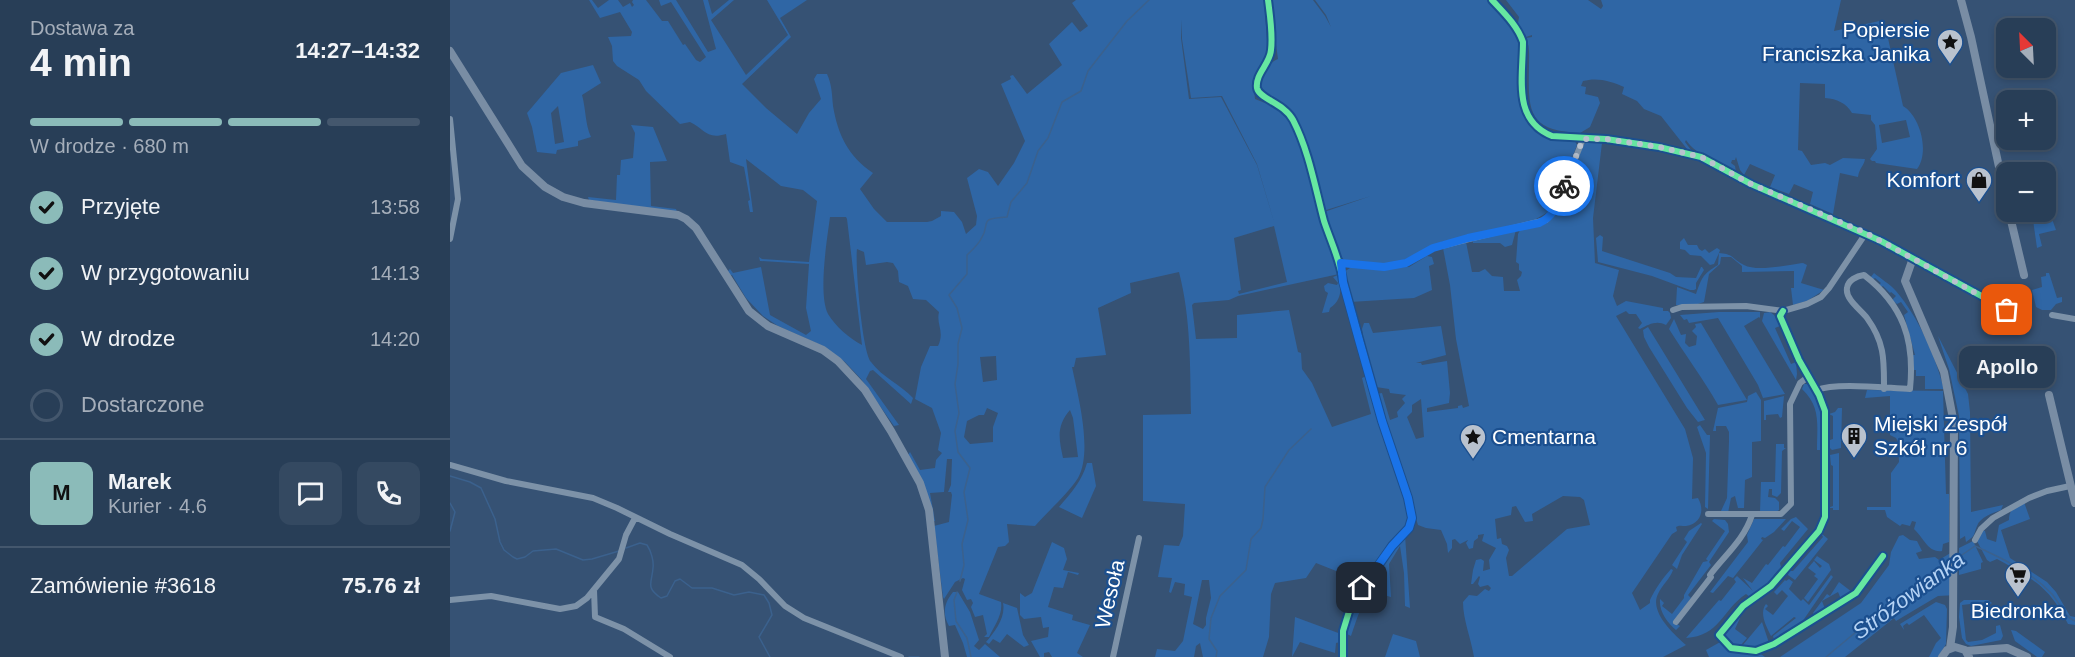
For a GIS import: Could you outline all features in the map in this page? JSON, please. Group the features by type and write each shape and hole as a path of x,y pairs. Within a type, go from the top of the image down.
{"street":[{"path":"1268,0 1271,49 1269,62 1257,80 1257,90 1262,97 1277,103 1286,110 1293,121 1308,160 1325,223 1341,263 1343,282 1382,421 1408,498 1412,523 1392,546 1351,605 1343,631 1343,657"},
{"path":"1492,0 1518,29 1523,42 1523,102 1532,123 1552,136 1606,139 1659,147 1701,157 1751,184 1866,233 2007,310"},
{"path":"1961,0 1998,162"},
{"path":"451,56 522,165 545,187 563,197 584,203 682,216 696,228 741,301 754,316 768,326 823,350 852,374 891,431 915,472 925,495 932,535 945,657"},
{"path":"450,119 458,199 450,239"},
{"path":"1341,263 1384,267 1406,263 1433,248 1546,220 1556,209 1583,139"},
{"path":"2011,222 2024,275"},
{"path":"1672,310 1682,307 1746,306 1783,311 1807,304 1821,297 1866,233"},
{"path":"1912,258 1905,281 1944,372 1954,424 1953,627 1961,651"},
{"path":"1816,390 1836,386 1884,389 1910,389 1910,355 1904,321 1895,305 1874,282 1864,275 1856,276 1846,289 1849,298 1866,316 1877,333 1884,353 1884,389"},
{"path":"1783,311 1780,316 1784,328 1825,411 1824,522 1771,586 1743,606 1719,635 1731,648 1756,651 1774,644 1856,593 1883,556"},
{"path":"2052,315 2073,318"},
{"path":"1708,514 1781,514 1791,504 1790,404 1800,383 1808,377"},
{"path":"2049,395 2075,503"},
{"path":"450,465 506,481 593,498 742,565 785,606 804,618 902,657"},
{"path":"1975,540 1981,529 1993,518 2029,498 2070,486"},
{"path":"1676,622 1711,578 1710,575 1723,558 1747,531 1752,515"},
{"path":"450,600 491,596 560,609 576,606 594,589 621,556 630,526 635,518"},
{"name":"Wesoła","path":"1113,657 1139,538"},
{"path":"594,589 595,617 624,629 670,657"},
{"path":"1942,657 1961,651 2007,648 2027,657"},
{"path":"1977,657 1998,651 2012,652 2022,657"}],"shaded area":[{"path":"589,0 592,0 598,8 609,0 618,0 623,7 630,3 632,7 633,0 646,0 662,21 668,21 683,45 685,44 700,62 706,57 671,2 661,6 659,0 676,0 708,52 716,49 703,0 708,0 712,14 729,0 734,0 711,20 746,75 788,35 767,0 807,0 780,18 791,37 742,84 797,134 809,113 821,99 814,79 817,74 827,74 835,117 845,144 873,173 860,189 874,209 887,222 927,222 941,216 941,211 954,212 962,222 966,234 976,225 977,216 967,178 979,169 988,172 998,186 1014,163 1025,141 1001,84 1011,79 1010,76 1013,75 1027,94 1062,65 1049,44 1072,22 1080,32 1088,26 1072,3 1076,0 1264,0 1268,52 1253,82 1255,99 1286,113 1305,159 1318,210 1339,274 1238,296 1229,300 1194,303 1192,305 1196,339 1237,338 1237,315 1289,310 1298,352 1301,353 1302,369 1312,383 1332,427 1371,414 1362,378 1364,377 1369,378 1376,394 1382,393 1390,420 1398,417 1397,412 1405,403 1402,399 1406,395 1390,393 1389,389 1376,387 1360,336 1363,335 1364,323 1369,323 1373,333 1441,326 1446,355 1416,363 1422,365 1447,361 1449,403 1427,408 1427,412 1458,408 1462,405 1463,408 1469,406 1456,339 1443,248 1466,242 1472,272 1485,269 1492,276 1503,277 1504,291 1520,291 1517,280 1522,272 1516,262 1520,230 1538,227 1553,217 1584,144 1602,143 1593,218 1595,263 1619,270 1613,296 1617,306 1626,301 1663,308 1663,311 1670,313 1671,318 1666,325 1656,323 1640,329 1638,328 1642,323 1636,314 1629,314 1626,311 1616,316 1685,429 1693,458 1692,499 1698,498 1701,507 1700,516 1695,522 1691,525 1676,527 1677,531 1672,534 1632,593 1640,610 1650,603 1659,584 1671,569 1673,570 1658,594 1657,608 1664,622 1686,645 1663,657 1474,657 1463,602 1469,595 1477,596 1485,589 1489,591 1491,588 1488,585 1480,587 1479,576 1471,584 1476,560 1484,561 1483,571 1490,569 1489,560 1496,548 1482,541 1484,534 1478,535 1473,548 1469,549 1466,543 1468,540 1460,544 1455,539 1452,540 1452,548 1448,553 1441,530 1418,525 1405,484 1411,523 1364,582 1316,563 1306,578 1275,583 1271,594 1269,637 1263,657 1203,657 1200,643 1196,646 1194,657 1155,657 1157,649 1175,651 1183,641 1192,597 1184,595 1185,584 1175,582 1171,593 1169,592 1172,578 1158,577 1164,545 1179,546 1183,536 1185,504 1143,501 1143,415 1191,414 1188,325 1179,272 1130,283 1131,293 1098,308 1106,355 1076,358 1074,367 1072,367 1083,423 1082,467 1074,484 1035,526 1007,524 1009,542 1005,546 998,547 979,594 1001,602 998,620 989,637 984,637 987,634 983,615 975,617 971,607 973,603 971,599 967,600 962,590 965,579 955,582 944,599 943,597 934,526 949,522 952,495 948,492 951,485 952,459 947,459 944,492 930,493 935,521 933,521 908,455 910,452 920,470 935,468 936,460 942,453 938,450 941,433 932,408 915,399 921,367 930,346 938,346 940,341 939,312 926,300 913,299 908,286 899,282 898,271 893,263 866,265 864,252 857,249 860,307 868,355 875,367 913,398 911,404 873,370 870,371 866,379 899,425 894,426 861,379 845,362 823,346 778,326 763,316 746,298 732,275 729,276 727,272 730,269 733,273 761,267 770,315 806,335 811,331 806,308 809,264 760,261 759,257 809,262 817,201 803,190 781,186 746,159 753,212 750,212 744,167 730,162 726,134 714,136 690,122 680,124 646,91 639,80 617,66 613,61 612,46 608,37 631,36 632,32 620,12 600,18","holes":["1182,20 1182,39 1191,98 1222,96 1257,164 1275,225 1257,165 1221,97 1189,99 1181,38","830,217 846,217 862,345 843,332 828,314 824,294 824,267","1274,226 1287,282 1239,294 1238,291 1241,290 1234,238","996,356 997,380 983,382 980,357","1421,399 1424,437 1416,439 1407,417 1412,412 1412,405","987,408 998,413 993,427 993,442 970,444 964,437 967,421 984,415","1070,410 1078,457 1063,458 1060,439 1062,422","1563,496 1580,497 1584,500 1590,525 1567,529 1512,576 1509,576 1506,558 1509,550 1502,544 1501,538 1497,539 1495,519 1511,515 1512,507 1516,506 1525,522 1533,521 1532,514","1202,580 1209,580 1211,598 1206,625 1203,629 1193,624"]},
{"path":"1270,0 1313,0 1331,27 1326,15 1315,0 1487,0 1516,34 1520,46 1528,122 1575,141 1577,145 1551,212 1531,222 1441,242 1399,262 1374,264 1344,260 1339,254 1324,212 1371,196 1323,211 1294,121 1259,90 1264,72 1278,59"},
{"path":"1506,0 1588,0 1601,9 1603,6 1601,0 1841,0 1834,31 1884,20 1903,106 1914,118 1921,135 1923,153 1921,162 1917,169 1872,161 1870,159 1877,149 1875,125 1871,120 1871,115 1852,113 1841,102 1825,98 1825,84 1800,83 1798,150 1802,151 1811,165 1825,163 1830,165 1843,158 1865,159 1858,177 1840,173 1833,214 1810,204 1813,192 1794,184 1789,194 1770,187 1775,175 1750,164 1744,175 1736,157 1731,163 1735,166 1736,172 1702,154 1686,140 1691,150 1687,149 1661,116 1644,109 1637,101 1622,94 1624,87 1609,81 1593,79 1583,81 1581,86 1586,87 1585,94 1598,97 1600,103 1590,127 1580,133 1550,128 1541,123 1531,107 1529,51 1526,38 1532,35 1526,37 1518,23 1519,17","holes":["1906,120 1910,137 1882,143 1879,125"]},
{"path":"593,65 601,83 582,95 591,137 578,141 578,146 557,150 556,154 537,152 527,113 561,73","holes":["558,106 564,142 555,144 551,113"]},
{"path":"631,125 653,127 667,161 650,162 651,206 676,209 677,212 589,200 588,197 616,200 617,175 620,175 621,160 633,158 635,133"},
{"path":"2033,222 2053,222 2056,230 2039,234 2042,246 2037,248"},
{"path":"1516,230 1512,245 1505,247 1500,243 1473,243 1473,240"},
{"path":"1600,235 1603,237 1602,251 1676,277 1696,278 1702,267 1704,270 1696,283 1696,289 1690,290 1652,276 1598,262 1596,238"},
{"path":"1684,238 1688,245 1697,245 1702,251 1705,249 1709,253 1717,248 1720,250 1714,264 1710,265 1701,256 1690,255 1680,249 1680,242"},
{"path":"1719,253 1730,256 1744,265 1757,268 1803,263 1807,265 1801,283 1824,290 1807,301 1793,305 1791,288 1794,288 1794,271 1742,272 1742,266 1731,257 1721,257 1720,264 1709,274 1704,302 1695,305 1676,305 1677,287 1696,294 1704,276 1718,265"},
{"path":"1427,256 1432,257 1434,264 1429,266 1432,290 1414,298 1350,302 1344,272 1350,268 1409,267"},
{"path":"1874,273 1894,288 1912,313 1931,350 1944,389 1925,389 1925,376 1916,376 1916,370 1911,370 1911,355 1915,355 1904,315 1908,312 1901,302 1897,304 1892,300 1896,296 1883,286 1880,288 1878,286 1881,283 1875,278 1872,280 1870,278"},
{"path":"2046,273 2049,273 2057,298 2062,297 2062,302 2056,304 2051,310 2036,307 2032,290 2042,287 2041,277 2046,276"},
{"path":"1338,275 1339,297 1329,312 1322,313 1328,293 1324,286 1328,283 1337,285 1333,277"},
{"path":"1760,312 1760,318 1744,326 1785,394 1763,398 1758,385 1718,318 1689,323 1680,315"},
{"path":"1770,312 1780,326 1775,328 1791,364 1796,362 1796,380 1762,321 1764,313"},
{"path":"1674,319 1681,335 1686,334 1685,343 1689,347 1696,345 1697,336 1692,331 1696,327 1695,324 1701,323 1747,400 1718,405 1669,329"},
{"path":"1648,327 1705,420 1698,422 1687,408 1649,347 1643,330"},
{"path":"1938,336 1968,394 1971,512 2003,505 2001,510 1981,520 1973,536 1966,542 1965,536 1960,539 1959,416 1949,369"},
{"path":"1804,384 1808,384 1821,408 1822,450 1817,450 1817,416 1812,402 1802,389"},
{"path":"1867,390 1943,391 1946,494 1949,494 1949,542 1943,544 1942,551 1933,550 1926,544 1914,529 1916,522 1912,521 1910,526 1902,524 1900,526 1887,517 1885,510 1867,510 1867,507 1891,507 1891,473 1899,462 1898,442 1890,435 1890,396 1865,398"},
{"path":"1756,392 1761,400 1761,441 1752,442 1752,477 1745,480 1744,508 1738,508 1735,496 1731,498 1728,513 1721,511 1727,498 1729,432 1726,426 1716,426 1716,431 1713,431 1718,408 1747,402 1748,396"},
{"path":"1784,396 1782,417 1780,418 1778,414 1766,415 1766,420 1764,420 1764,401"},
{"path":"1842,408 1841,448 1832,450 1830,440 1833,439 1833,416 1829,414"},
{"path":"1700,425 1707,435 1710,435 1708,509 1705,507 1706,453 1697,427"},
{"path":"1776,444 1784,444 1786,448 1782,451 1781,493 1777,497 1772,495 1772,489 1769,489 1768,497 1775,498 1779,502 1779,510 1760,512 1761,482 1775,482"},
{"path":"1839,453 1839,510 1833,510 1833,508 1828,508 1833,506 1833,466 1830,455"},
{"path":"1087,463 1092,463 1096,486 1082,518 1059,507 1079,481"},
{"path":"2024,502 2030,519 2001,530 2010,558 2047,582 2056,592 2070,616 2075,617 2075,625 2068,624 2047,592 2030,578 1997,559 1990,562 1987,560 1977,541 1981,530 1985,531 1987,539 1996,542 1999,525 2009,520 2011,511"},
{"path":"1796,517 1808,529 1780,563 1781,567 1774,575 1770,586 1750,597 1746,594 1706,633 1686,638 1719,600 1721,601 1736,582 1734,579 1737,576 1753,591 1743,578 1752,583 1766,564 1768,565 1783,546 1785,547 1800,527 1792,521 1784,531 1781,529"},
{"path":"1714,519 1725,520 1729,532 1709,562 1711,565 1688,595 1691,598 1674,622 1680,626 1676,630 1664,616 1660,599 1664,603 1662,606 1672,614 1684,598 1703,562 1708,561 1706,559 1725,531 1712,521"},
{"path":"1754,519 1786,519 1774,532 1765,538 1762,537 1763,540 1733,578 1728,576 1713,593 1710,592 1748,542 1747,535"},
{"path":"1701,523 1682,555 1677,569 1672,565 1687,542 1684,539 1689,531"},
{"path":"1821,533 1828,539 1795,580 1788,575 1789,571 1793,571 1823,537"},
{"path":"1405,535 1410,608 1405,606 1400,546 1389,564 1391,597 1372,592 1371,581 1377,566"},
{"path":"1903,535 1910,540 1917,541 1922,551 1916,553 1919,559 1935,557 1939,560 1957,549 1957,595 1938,596 1896,621 1894,618 1845,657 1780,657 1861,603 1889,565 1891,552 1899,536"},
{"path":"1973,541 1983,562 1981,569 1959,575 1959,548"},
{"path":"1052,542 1064,548 1067,559 1063,570 1079,573 1078,575 1068,572 1063,588 1054,587 1048,607 1073,615 1072,620 1090,625 1077,653 1083,657 1052,657 1049,652 1044,653 1044,657 1040,657 1031,641 1048,637 1049,627 1043,628 1041,617 1024,619 1020,615 1020,593 1025,597 1032,593"},
{"path":"1817,556 1829,564 1831,570 1808,602 1804,598 1818,579 1814,576 1816,574 1808,568 1814,561 1820,568 1822,566 1814,560"},
{"path":"1831,575 1833,577 1802,622 1774,640 1773,636 1796,618 1794,617 1771,636 1764,620 1764,608 1766,604 1768,606 1765,609 1773,615 1788,596 1782,590 1777,595 1774,592 1785,580 1789,579 1793,582 1789,589 1801,601 1803,599 1809,605"},
{"path":"1368,582 1370,591 1351,636 1345,633 1352,606"},
{"path":"1839,582 1852,592 1841,599 1838,592 1822,601 1825,609 1814,615 1813,613 1827,594 1830,596"},
{"path":"953,592 958,592 970,612 979,640 974,646 979,650 985,644 1000,657 967,657 955,625 949,626 945,617 946,604"},
{"path":"1964,600 1988,600 1992,603 1988,606 1987,602 1962,605 1966,640 1968,642 1982,640 1996,633 1996,626 2000,625 2003,636 2001,640 1971,646 1966,644 1962,638 1959,617 1960,603"},
{"path":"1936,602 1945,605 1947,609 1946,644 1938,657 1929,657 1941,638 1924,615 1909,625 1907,623 1903,626 1904,630 1900,624"},
{"path":"1003,603 1017,608 1023,635 1029,645 1024,647 1007,634 1000,643 993,639 989,644 986,642 1001,619"},
{"path":"1738,616 1740,618 1735,629 1747,638 1741,645 1733,645 1724,634"},
{"path":"1295,617 1341,634 1340,642 1336,643 1335,653 1300,642 1292,657"},
{"path":"1762,622 1769,643 1755,650 1742,646"},
{"path":"2011,630 2016,631 2045,652 2042,657 2037,657 2015,641"},
{"path":"1393,634 1416,641 1420,657 1385,657"},
{"path":"1722,641 1734,649 1756,652 1765,657 1709,657 1706,650"}],"waterway":[{"path":"960,581 964,565 962,544 968,520 964,492 970,468 958,452 955,431 959,413 955,384 958,344 962,328 957,308 949,295 967,274 967,255 980,241 986,222 1007,217 1011,202 1027,183 1038,151 1048,138 1062,102 1081,91 1088,71 1127,21 1149,0"},
{"path":"1216,657 1217,651 1209,639 1211,618 1220,596 1246,570 1251,539 1261,528 1265,487 1289,450 1311,429"},
{"name":"Stróżowianka","path":"450,476 481,488 495,519 504,550 517,559 533,551 556,549 583,560 619,551"},
{"name":"Stróżowianka","path":"450,503 455,512 450,531"},
{"name":"Stróżowianka","path":"626,548 640,543 647,545 653,562 651,588 661,598 667,596 675,581 680,579 692,588 712,588 734,595 749,592 764,595 772,615 759,637 770,657"},
{"name":"Stróżowianka","path":"1956,559 1975,546 2006,561 2043,585 2068,616 2075,621"},
{"name":"Stróżowianka","path":"1826,657 1881,611 1950,563"},
{"path":"957,592 954,600 956,621 967,638 971,657"},
{"name":"Stróżowianka","path":"909,657 919,657"}],"cycle path":[{"path":"1268,0 1271,50 1258,78 1257,88 1262,95 1289,114 1303,144 1412,518 1409,528 1392,546 1351,605 1343,631 1343,657"},
{"path":"1492,0 1514,25 1523,42 1522,83 1525,108 1539,129 1552,136 1606,139 1659,147 1701,157 1751,184 1881,241 2007,310"},
{"path":"1783,311 1780,316 1825,411 1825,517 1819,531 1771,586 1743,606 1719,635 1731,648 1756,651 1774,644 1856,593 1883,556"}],"way so far":[{"path":"1564,186 1583,139 1606,139 1659,147 1701,157 1751,184 1866,233 2007,310"}],"place":[{"name":"Popiersie Franciszka Janika","path":"1950,65"},
{"name":"Komfort","path":"1979,203"},
{"name":"Apollo","path":"2007,310"},
{"name":"Miejski Zespół Szkół nr 6","path":"1854,459"},
{"name":"Cmentarna","path":"1473,460"},
{"name":"Biedronka","path":"2018,598"}],"route":[{"path":"1362,588 1392,546 1409,528 1412,523 1412,513 1399,466 1382,421 1343,282 1341,263 1384,267 1406,263 1433,248 1539,223 1551,216 1556,209 1564,186"}]}
